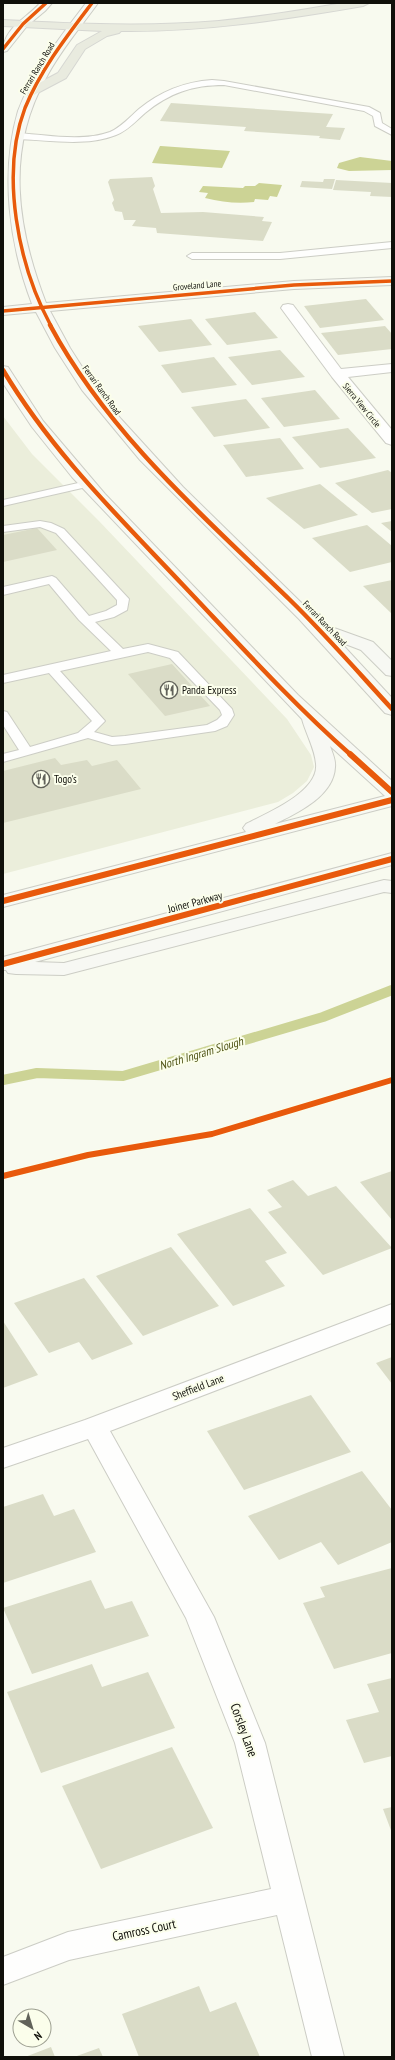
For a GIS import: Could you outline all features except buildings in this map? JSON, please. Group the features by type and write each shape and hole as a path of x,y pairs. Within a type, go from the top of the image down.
{"highway":[{"path":"3,23 132,28 199,26 238,22 364,3"},
{"path":"30,94 62,75 81,47 90,40 103,34 132,28"}],"main road":[{"path":"3,49 23,24 46,3"},
{"name":"Ferrari Ranch Road","path":"92,3 74,26 30,94 18,136 14,159 12,190 19,234 32,285 41,308 75,367 118,426 157,469 318,627 392,709"},
{"name":"Groveland Lane","path":"3,311 294,285 392,282"},
{"path":"3,370 25,406 48,438 88,484 310,718 379,778 392,792"},
{"path":"318,627 367,646 392,672"},
{"path":"222,844 303,800 320,784 326,766 310,718"},
{"path":"3,901 392,800"},
{"name":"Joiner Parkway","path":"3,964 392,859"},
{"path":"3,967 64,969 384,886 392,887"}],"street":[{"path":"288,308 337,374"},
{"name":"Sierra View Circle","path":"337,374 392,368"},
{"name":"Sierra View Circle","path":"337,374 392,440"},
{"name":"Sheffield Lane","path":"3,1458 94,1427 392,1313"},
{"name":"Corsley Lane","path":"94,1427 200,1617 250,1743 328,2057"},
{"name":"Camross Court","path":"3,1971 68,1946 289,1899"}],"lane":[{"path":"18,136 90,138 110,135 123,128 153,101 185,85 207,82 224,83 366,109 377,115 378,124 392,132"},
{"path":"192,256 280,256 392,245"},
{"path":"3,503 88,484"},
{"path":"3,529 36,524 51,525 60,531 123,599 123,606 110,614 87,620"},
{"path":"3,591 52,580 87,620 120,653"},
{"path":"3,680 148,648 174,655 226,709 228,715 222,723 210,728 124,740 112,741 86,734"},
{"path":"3,758 83,736 99,721 52,669"},
{"path":"3,715 27,752"}],"shaded area":[{"path":"160,146 230,151 222,168 152,163"},
{"path":"360,157 392,161 392,170 349,171 337,168 339,163"},
{"path":"259,183 282,185 277,197 270,196 268,200 255,199 254,202 248,203 205,198 208,193 199,192 203,186 243,188 245,186 255,186"},
{"path":"3,416 32,454 99,521 287,719 311,755 314,767 307,781 293,793 278,802 3,874"}],"waterway":[{"name":"North Ingram Slough","path":"3,1080 37,1073 123,1076 323,1017 392,990"}],"cycle path":[{"path":"3,49 23,24 46,3"},
{"path":"92,3 70,31 40,77 24,110 19,126 13,158 14,206 20,238 41,308 62,348 87,386 115,423 145,457 209,523 305,616 392,709"},
{"path":"3,311 294,285 392,281"},
{"path":"3,370 37,424 99,498 291,699 392,792"},
{"path":"3,901 392,800"},
{"path":"3,964 392,859"},
{"path":"3,1176 88,1155 212,1134 392,1080"}],"place":[{"name":"Panda Express","path":"169,690"},
{"name":"Togo's","path":"41,779"}]}
